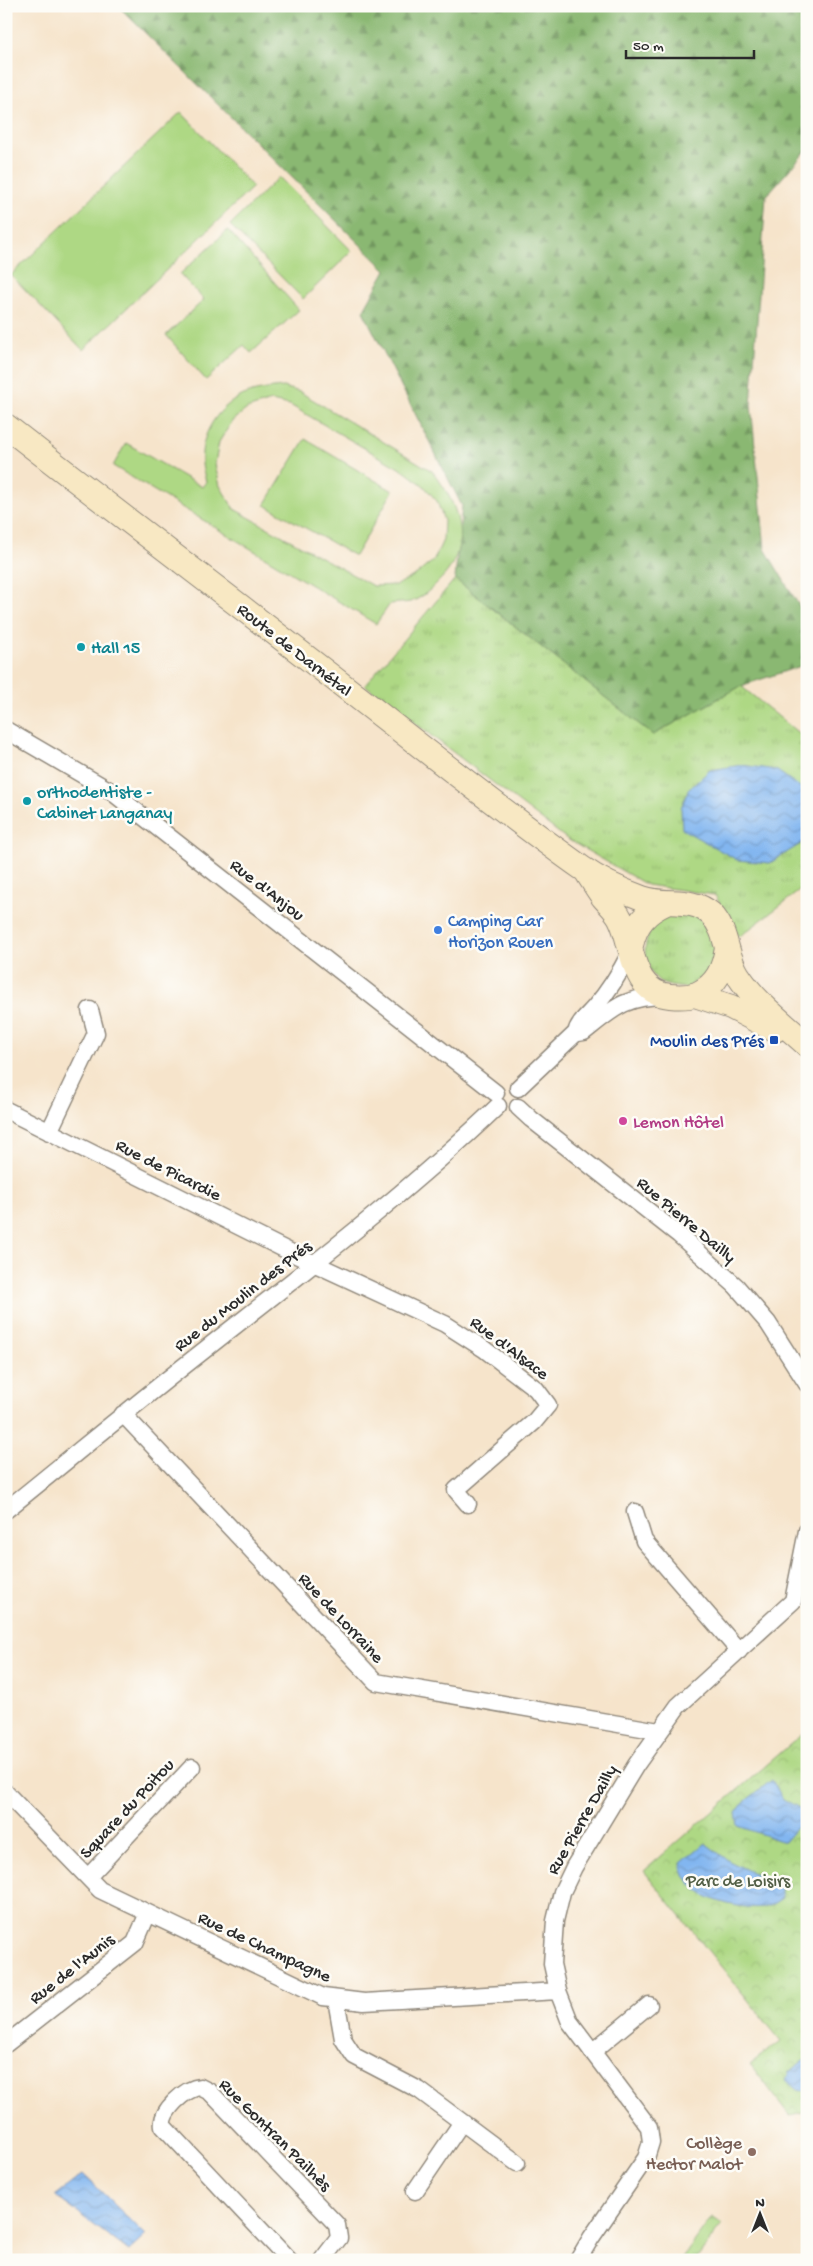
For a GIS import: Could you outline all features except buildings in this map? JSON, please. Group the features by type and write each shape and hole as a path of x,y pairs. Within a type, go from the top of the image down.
{"main road":[{"name":"Route de Darnétal","path":"6,426 442,765 585,870"},
{"path":"585,870 643,898 666,903 682,902 698,906 710,913 719,923 732,965 754,996 807,1047"},
{"path":"585,870 620,916 631,948"},
{"path":"666,903 652,910 641,920 634,931 631,958 638,976 650,988 666,996 680,998 695,995 715,980 724,964 727,948"},
{"path":"695,995 714,1000 749,1015 807,1047"}],"street":[{"name":"Rue d'Anjou","path":"6,730 112,792 497,1099"},
{"path":"576,1033 577,1027 594,1008 622,968 631,948"},
{"path":"518,1088 576,1033 584,1032 615,1007 650,996 666,996"},
{"path":"48,1132 96,1033 90,1010"},
{"path":"507,1084 518,1088 522,1096 518,1107 508,1111 497,1099 499,1088 507,1084"},
{"name":"Rue du Moulin des Prés","path":"6,1510 123,1414 314,1264 391,1200 497,1099"},
{"name":"Rue Pierre Dailly","path":"518,1107 679,1235 736,1286 768,1323 807,1384"},
{"name":"Rue de Picardie","path":"6,1110 314,1264"},
{"name":"Rue d'Alsace","path":"314,1264 445,1324 484,1349 536,1389 548,1405 534,1422 456,1490 468,1504"},
{"name":"Rue de Lorraine","path":"123,1414 376,1682 659,1731"},
{"path":"635,1512 644,1541 740,1651"},
{"name":"Rue Pierre Dailly","path":"578,2260 591,2238 638,2172 646,2158 650,2142 649,2127 570,2022 558,1991 552,1964 556,1921 562,1892 574,1867 659,1731 678,1706 792,1602 807,1531"},
{"name":"Square du Poitou","path":"88,1877 192,1767"},
{"name":"Rue de Champagne","path":"6,1793 100,1890 323,1997 364,2002 558,1991"},
{"name":"Rue de l'Aunis","path":"6,2044 134,1943 148,1913"},
{"path":"336,1999 343,2039 354,2056 419,2090 517,2163"},
{"path":"592,2052 649,2005"},
{"name":"Rue Gontran Pailhès","path":"289,2260 163,2126 162,2122 166,2112 190,2089 200,2087 210,2092 337,2225 339,2238 322,2260"},
{"path":"416,2191 462,2122"}],"green space":[{"path":"118,6 807,6 807,150 766,196 751,405 765,549 807,619 807,664 741,686 653,735 455,579 462,506 363,311 386,270"},
{"path":"181,112 253,187 83,350 11,275"},
{"path":"279,177 352,251 303,299 230,225"},
{"path":"228,230 299,310 251,353 244,345 206,380 166,335 204,300 180,274"},
{"path":"283,387 300,392 432,471 442,484 456,512 459,526 459,541 456,555 449,569 432,588 418,599 410,602 390,604 376,624 113,466 126,443 202,487 206,482 202,465 202,451 209,428 216,417 224,408 244,395 256,391","holes":["271,401 290,405 404,471 423,485 437,501 444,521 443,540 434,560 417,574 397,585 373,586 234,509 220,486 215,464 219,442 233,420 247,409"]},
{"path":"305,439 393,491 355,556 265,505"},
{"path":"455,579 653,735 741,686 807,740 807,885 739,937 715,895 647,885 567,839 365,685"},
{"path":"685,913 697,916 715,932 716,967 687,988 667,985 656,978 646,961 645,952 646,942 655,925 668,917"},
{"name":"Parc de Loisirs","path":"807,1730 807,2112 790,2116 750,2064 781,2041 644,1871"},
{"path":"712,2217 722,2224 696,2260 681,2260"}],"water":[{"path":"742,765 776,770 807,792 807,840 770,863 737,860 682,829 681,808 688,790 710,770"},
{"path":"772,1780 783,1799 807,1812 807,1815 784,1842 738,1826 736,1813 744,1802"},
{"path":"705,1843 729,1861 780,1886 782,1898 772,1905 753,1907 726,1904 701,1893 691,1885 684,1875 681,1863"},
{"path":"807,2059 807,2092 797,2090 786,2080 789,2072"},
{"path":"83,2174 146,2235 129,2251 55,2196"}],"place":[{"name":"Hall 15","path":"81,647"},
{"name":"orthodentiste - Cabinet Langanay","path":"27,801"},
{"name":"Camping Car Horizon Rouen","path":"438,930"},
{"name":"Moulin des Prés","path":"774,1040"},
{"name":"Lemon Hôtel","path":"623,1121"},
{"name":"Collège Hector Malot","path":"752,2152"}]}
